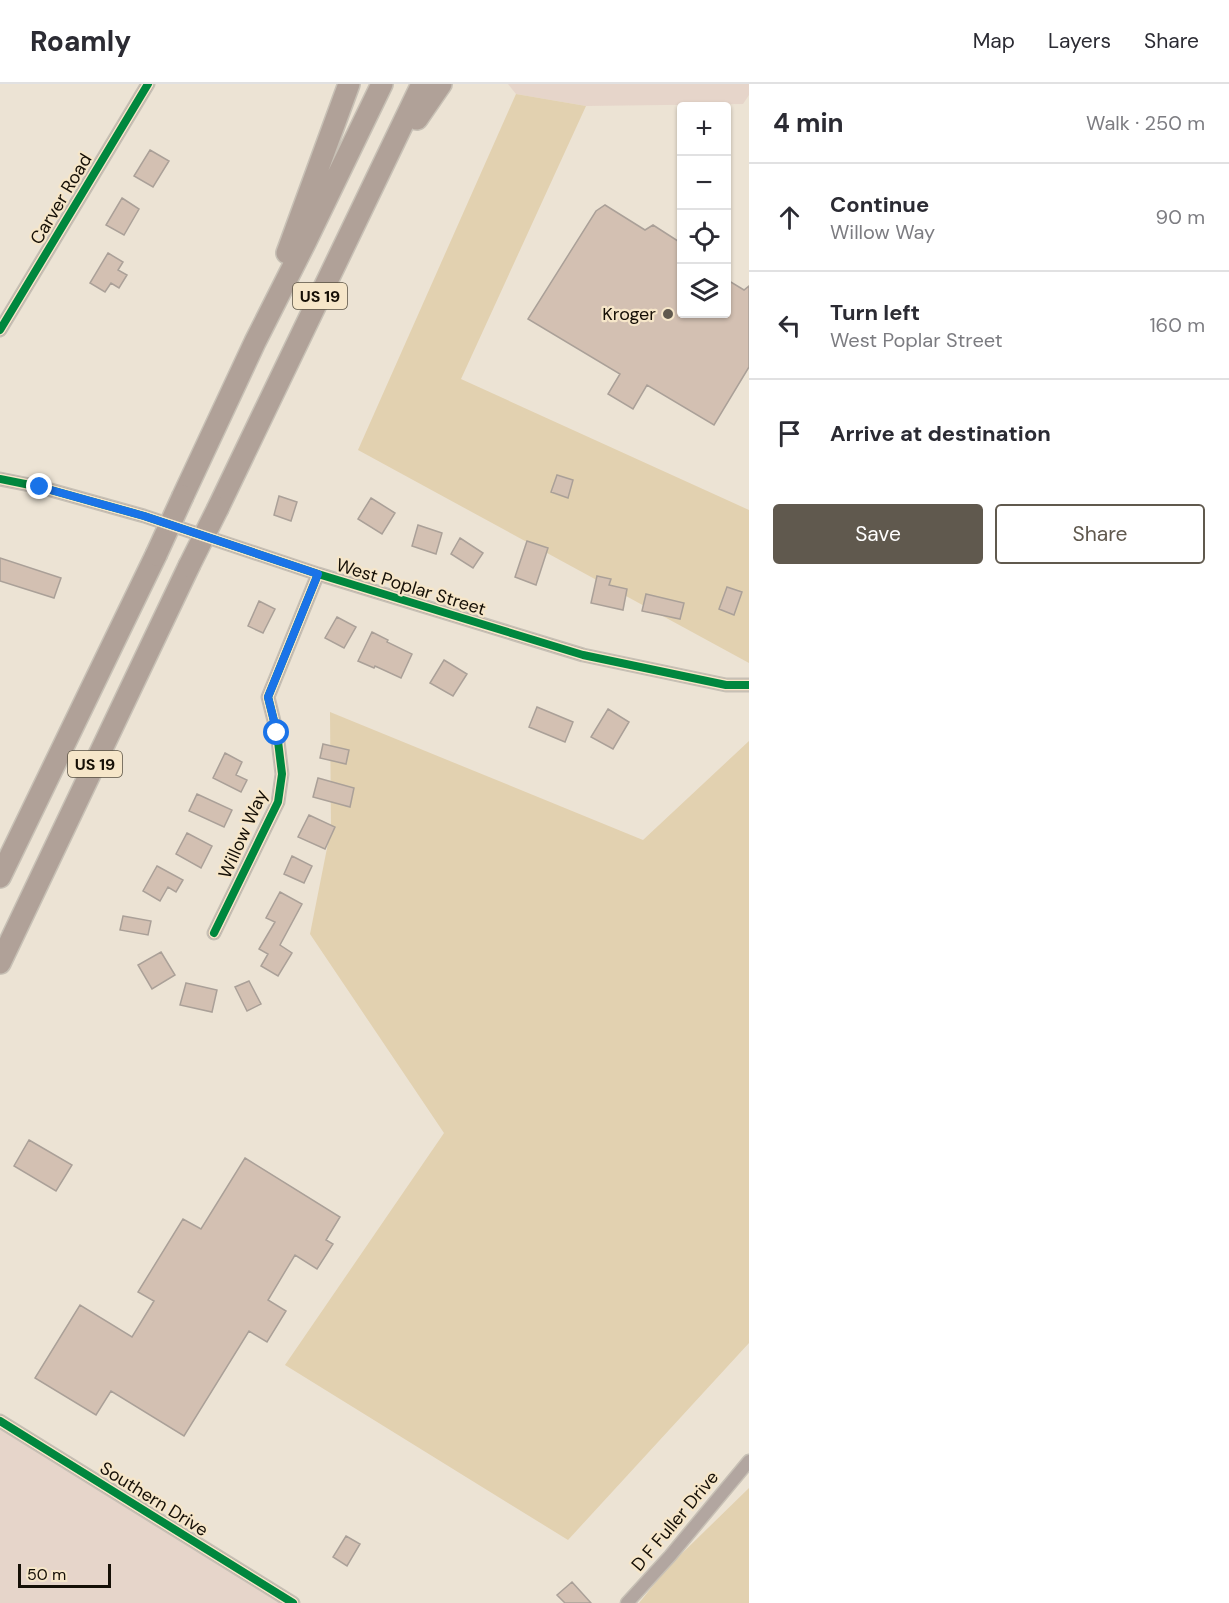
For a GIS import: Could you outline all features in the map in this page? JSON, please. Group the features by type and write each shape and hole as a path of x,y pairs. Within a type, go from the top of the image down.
{"highway":[{"path":"255,342 349,84"},
{"name":"US 19","path":"0,877 156,555 255,342 382,84"},
{"name":"US 19","path":"0,963 422,84"},
{"path":"382,168 441,84"}],"street":[{"name":"Carver Road","path":"0,330 148,84"},
{"name":"West Poplar Street","path":"0,479 40,487 144,516 318,574 583,655 726,685 749,685"},
{"name":"Willow Way","path":"214,933 278,802 282,774 277,733 268,697 318,574"},
{"name":"Southern Drive","path":"0,1421 292,1603"},
{"name":"D F Fuller Drive","path":"627,1603 670,1556 749,1461"}],"shaded area":[{"path":"508,84 749,84 749,95 743,104 677,102 677,105 586,106 516,94"},
{"path":"516,94 586,106 461,379 749,510 749,663 358,450"},
{"path":"330,712 643,840 749,741 749,1343 568,1540 285,1365 444,1133 310,934 331,828"},
{"path":"0,1428 292,1603 0,1603"},
{"path":"749,1488 749,1603 639,1603 668,1567"}],"building":[{"path":"150,150 169,161 153,187 134,176"},
{"path":"122,198 139,209 124,235 106,225"},
{"path":"605,205 645,230 653,225 677,240 677,318 731,318 731,282 744,290 749,286 749,367 714,425 647,385 633,409 608,394 620,374 528,319 596,211"},
{"path":"108,253 123,262 118,270 127,275 119,288 111,283 105,292 90,283"},
{"path":"557,475 573,480 568,498 551,492"},
{"path":"279,496 297,502 291,521 274,515"},
{"path":"371,498 395,513 382,534 358,519"},
{"path":"418,525 442,533 436,554 412,546"},
{"path":"460,538 483,553 473,568 451,554"},
{"path":"527,541 548,548 536,585 515,577"},
{"path":"0,558 61,578 54,598 0,581"},
{"path":"597,576 611,579 609,585 627,589 623,610 591,603"},
{"path":"727,587 742,592 734,615 719,609"},
{"path":"646,594 684,603 680,619 642,611"},
{"path":"259,601 275,609 263,633 248,626"},
{"path":"337,617 356,627 344,648 325,638"},
{"path":"372,632 412,654 401,678 358,661"},
{"path":"444,660 467,674 453,696 430,683"},
{"path":"537,707 573,722 565,742 529,727"},
{"path":"608,709 629,722 613,749 591,737"},
{"path":"323,744 349,750 346,764 320,758"},
{"path":"225,753 242,762 236,775 247,780 241,792 213,778"},
{"path":"318,778 354,788 350,807 313,797"},
{"path":"197,794 232,810 224,827 189,811"},
{"path":"309,815 335,827 325,849 298,837"},
{"path":"187,833 212,846 201,868 176,854"},
{"path":"292,856 312,866 304,883 284,874"},
{"path":"157,866 183,880 176,892 168,887 160,901 143,891"},
{"path":"280,892 302,904 280,945 292,953 278,976 261,966 268,954 259,949 275,922 266,918"},
{"path":"123,916 151,921 148,935 120,930"},
{"path":"161,952 175,975 152,989 138,965"},
{"path":"249,981 261,1004 247,1011 235,987"},
{"path":"186,983 217,990 212,1012 180,1005"},
{"path":"29,1140 72,1165 56,1191 14,1166"},
{"path":"245,1158 340,1217 326,1240 333,1244 317,1269 295,1255 268,1300 286,1311 267,1342 249,1331 184,1436 111,1391 96,1415 35,1378 80,1305 132,1337 154,1301 138,1292 183,1219 201,1229"},
{"path":"346,1536 360,1544 347,1566 333,1557"},
{"path":"572,1582 591,1603 565,1603 557,1595"}],"cycle path":[{"path":"0,330 148,84"},
{"path":"0,479 40,487 144,516 318,574 583,655 726,685 749,685"},
{"path":"214,933 278,802 282,774 277,733 268,697 318,574"},
{"path":"0,1421 293,1603"}],"place":[{"name":"Kroger","path":"668,314"}],"route":[{"path":"40,487 144,516 318,574 268,697 277,733"}]}
